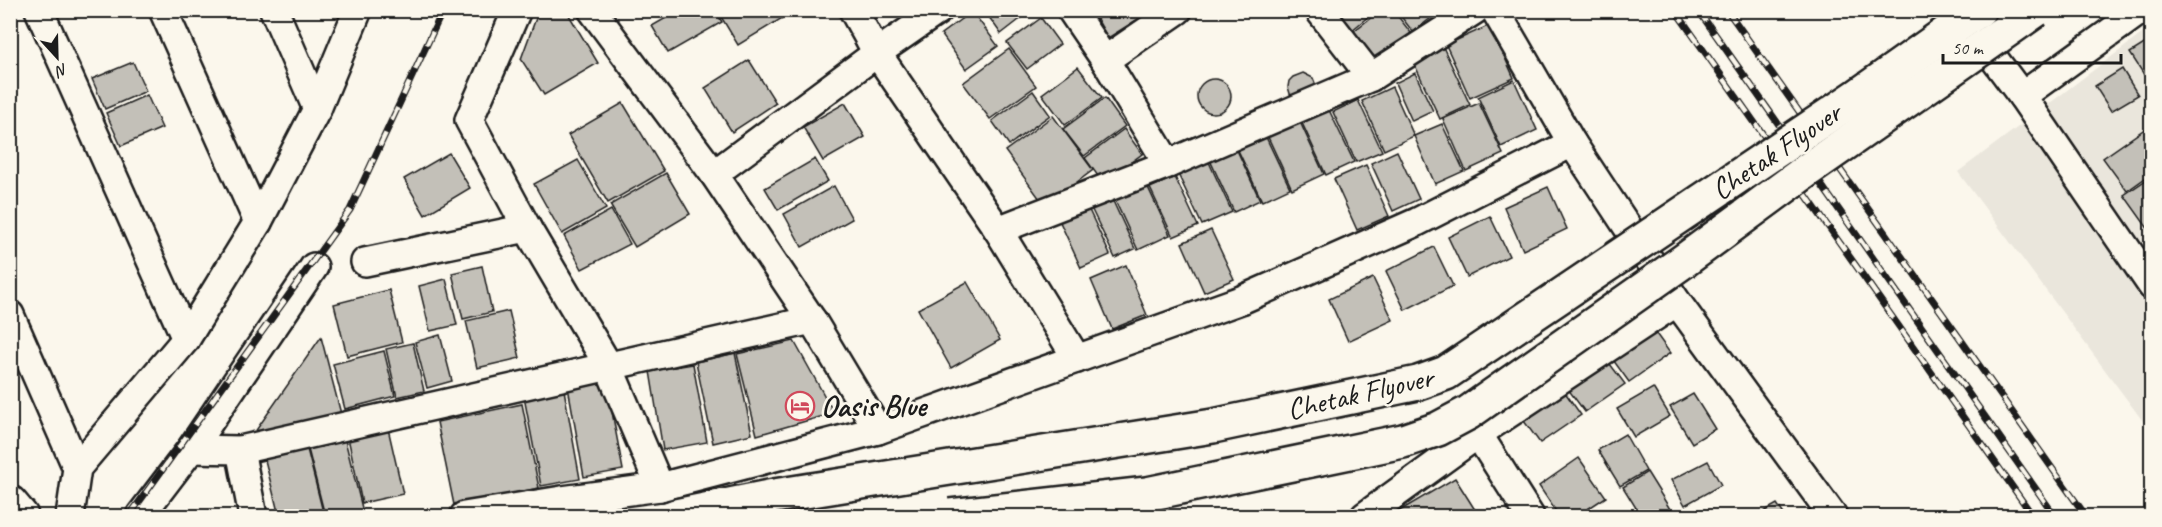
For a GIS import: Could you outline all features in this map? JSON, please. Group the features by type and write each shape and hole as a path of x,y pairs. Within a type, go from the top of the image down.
{"main road":[{"name":"Chetak Flyover","path":"675,516 774,496 1213,426 1418,383 1446,373 1846,103 1978,10"},
{"name":"Chetak Flyover","path":"950,516 1147,494 1403,441 1438,429 1468,413 2036,10"},
{"path":"10,503 21,516"}],"street":[{"path":"39,10 186,339"},
{"path":"163,10 258,222"},
{"path":"274,10 316,109"},
{"path":"70,516 77,468 186,339 258,222 316,109 358,10"},
{"path":"517,10 469,120 527,228 608,365 660,487"},
{"path":"592,10 714,174 812,320 878,430"},
{"path":"853,10 877,53 998,230 1077,359"},
{"path":"714,174 939,10"},
{"path":"1071,10 1105,60 1168,164"},
{"path":"1105,60 1178,10"},
{"path":"1319,10 1371,77"},
{"path":"998,230 1168,164 1371,77 1475,10"},
{"path":"1495,10 1572,143 1677,302 1833,516"},
{"path":"1959,10 2022,96 2151,286"},
{"path":"2022,96 2141,10"},
{"path":"464,516 660,487 878,430 1251,296 1417,222 1572,143"},
{"path":"365,262 527,228"},
{"path":"140,516 191,449 314,267"},
{"path":"1365,516 1478,434 1677,302"},
{"path":"10,315 77,468"},
{"path":"191,449 240,450 812,320"},
{"path":"1478,434 1530,516"},
{"path":"240,450 253,516"}],"shaded area":[{"path":"2151,27 2151,432 1958,172"}],"building":[{"path":"539,10 566,10 598,63 544,95 521,59"},
{"path":"680,10 715,10 722,22 668,53 652,26"},
{"path":"717,10 780,10 784,17 738,45"},
{"path":"984,10 1032,10 1001,34"},
{"path":"1092,10 1140,10 1143,16 1108,38"},
{"path":"1335,10 1376,10 1351,31"},
{"path":"1381,10 1393,10 1411,33 1373,63 1350,34"},
{"path":"1396,10 1441,10 1413,32"},
{"path":"972,11 998,46 966,69 941,34"},
{"path":"1041,18 1060,44 1027,69 1007,43"},
{"path":"1490,25 1514,78 1470,98 1446,45"},
{"path":"2152,39 2152,87 2130,53"},
{"path":"1443,47 1470,105 1440,119 1413,61"},
{"path":"1009,49 1036,86 990,119 963,83"},
{"path":"749,60 776,103 732,132 705,88"},
{"path":"133,62 146,91 105,109 92,79"},
{"path":"1078,67 1102,98 1065,125 1042,94"},
{"path":"2122,69 2138,95 2111,111 2095,86"},
{"path":"1303,73 1313,78 1317,88 1291,97 1289,81"},
{"path":"1415,73 1433,111 1412,121 1395,83"},
{"path":"1214,79 1226,84 1231,96 1226,108 1214,113 1202,108 1197,96 1202,84"},
{"path":"1514,80 1537,130 1501,147 1478,97"},
{"path":"1392,87 1414,136 1384,150 1362,101"},
{"path":"1033,91 1050,115 1009,145 992,121"},
{"path":"147,95 162,128 121,146 106,113"},
{"path":"1105,98 1125,126 1084,156 1063,129"},
{"path":"1358,100 1382,151 1356,162 1333,112"},
{"path":"623,103 664,171 608,203 568,135"},
{"path":"845,103 865,137 823,161 803,127"},
{"path":"1479,103 1503,154 1466,171 1443,119"},
{"path":"1329,110 1354,162 1326,175 1302,123"},
{"path":"1053,116 1093,170 1045,206 1005,151"},
{"path":"1300,122 1324,174 1292,189 1268,137"},
{"path":"1442,124 1464,171 1435,184 1414,136"},
{"path":"2152,124 2152,173 2127,191 2103,158"},
{"path":"1124,129 1142,154 1103,183 1085,158"},
{"path":"1265,135 1290,188 1262,201 1237,148"},
{"path":"1236,148 1260,200 1234,212 1210,160"},
{"path":"1397,151 1419,199 1393,211 1371,163"},
{"path":"449,153 470,188 425,215 404,179"},
{"path":"815,159 828,181 778,210 765,188"},
{"path":"578,160 606,209 562,234 534,184"},
{"path":"1208,160 1232,212 1202,225 1178,174"},
{"path":"1366,165 1389,216 1357,230 1334,179"},
{"path":"666,173 690,214 635,247 610,205"},
{"path":"2152,176 2152,228 2149,230 2124,195"},
{"path":"1175,177 1198,226 1173,237 1150,188"},
{"path":"1146,183 1170,235 1138,250 1114,198"},
{"path":"834,186 852,219 802,247 784,214"},
{"path":"1548,187 1567,229 1523,250 1504,207"},
{"path":"1112,199 1135,249 1115,258 1091,208"},
{"path":"1088,208 1110,255 1081,268 1060,222"},
{"path":"611,210 630,244 582,269 564,236"},
{"path":"1490,216 1509,256 1467,277 1448,237"},
{"path":"1211,230 1234,279 1204,292 1182,243"},
{"path":"1434,247 1453,286 1405,310 1386,271"},
{"path":"1126,265 1147,315 1112,329 1091,280"},
{"path":"482,266 492,312 463,319 452,273"},
{"path":"1373,278 1393,320 1348,341 1329,299"},
{"path":"446,279 457,325 430,331 419,286"},
{"path":"967,282 1000,340 951,368 918,309"},
{"path":"389,290 402,342 347,356 334,304"},
{"path":"509,311 520,358 477,368 466,321"},
{"path":"1649,324 1670,353 1629,382 1608,353"},
{"path":"440,335 452,381 427,388 415,342"},
{"path":"321,337 341,414 250,439"},
{"path":"794,341 834,413 757,435 737,354"},
{"path":"413,343 424,391 397,397 386,349"},
{"path":"384,351 395,396 345,409 333,364"},
{"path":"735,353 752,434 713,443 696,362"},
{"path":"1604,356 1625,384 1585,412 1565,385"},
{"path":"693,364 707,442 663,450 650,371"},
{"path":"606,380 623,470 584,477 568,387"},
{"path":"1562,388 1581,415 1540,443 1521,417"},
{"path":"1653,388 1670,416 1634,437 1617,409"},
{"path":"564,390 580,479 541,486 524,397"},
{"path":"1693,394 1715,429 1692,443 1670,407"},
{"path":"522,404 539,488 454,505 437,422"},
{"path":"387,424 403,494 362,503 347,433"},
{"path":"1625,434 1646,471 1620,486 1598,450"},
{"path":"344,436 364,516 325,516 307,445"},
{"path":"306,445 324,516 279,516 264,456"},
{"path":"1579,458 1606,497 1577,516 1559,516 1539,486"},
{"path":"1708,461 1721,485 1685,505 1671,480"},
{"path":"1647,472 1670,509 1658,516 1641,516 1623,487"},
{"path":"1455,478 1477,513 1471,516 1391,516"},
{"path":"1777,504 1785,516 1756,516"}],"railway":[{"path":"129,516 350,210 443,10"},
{"path":"1675,10 2033,516"},
{"path":"1698,10 2055,516"},
{"path":"1727,10 2086,516"}],"place":[{"name":"Oasis Blue","path":"800,406"}]}
